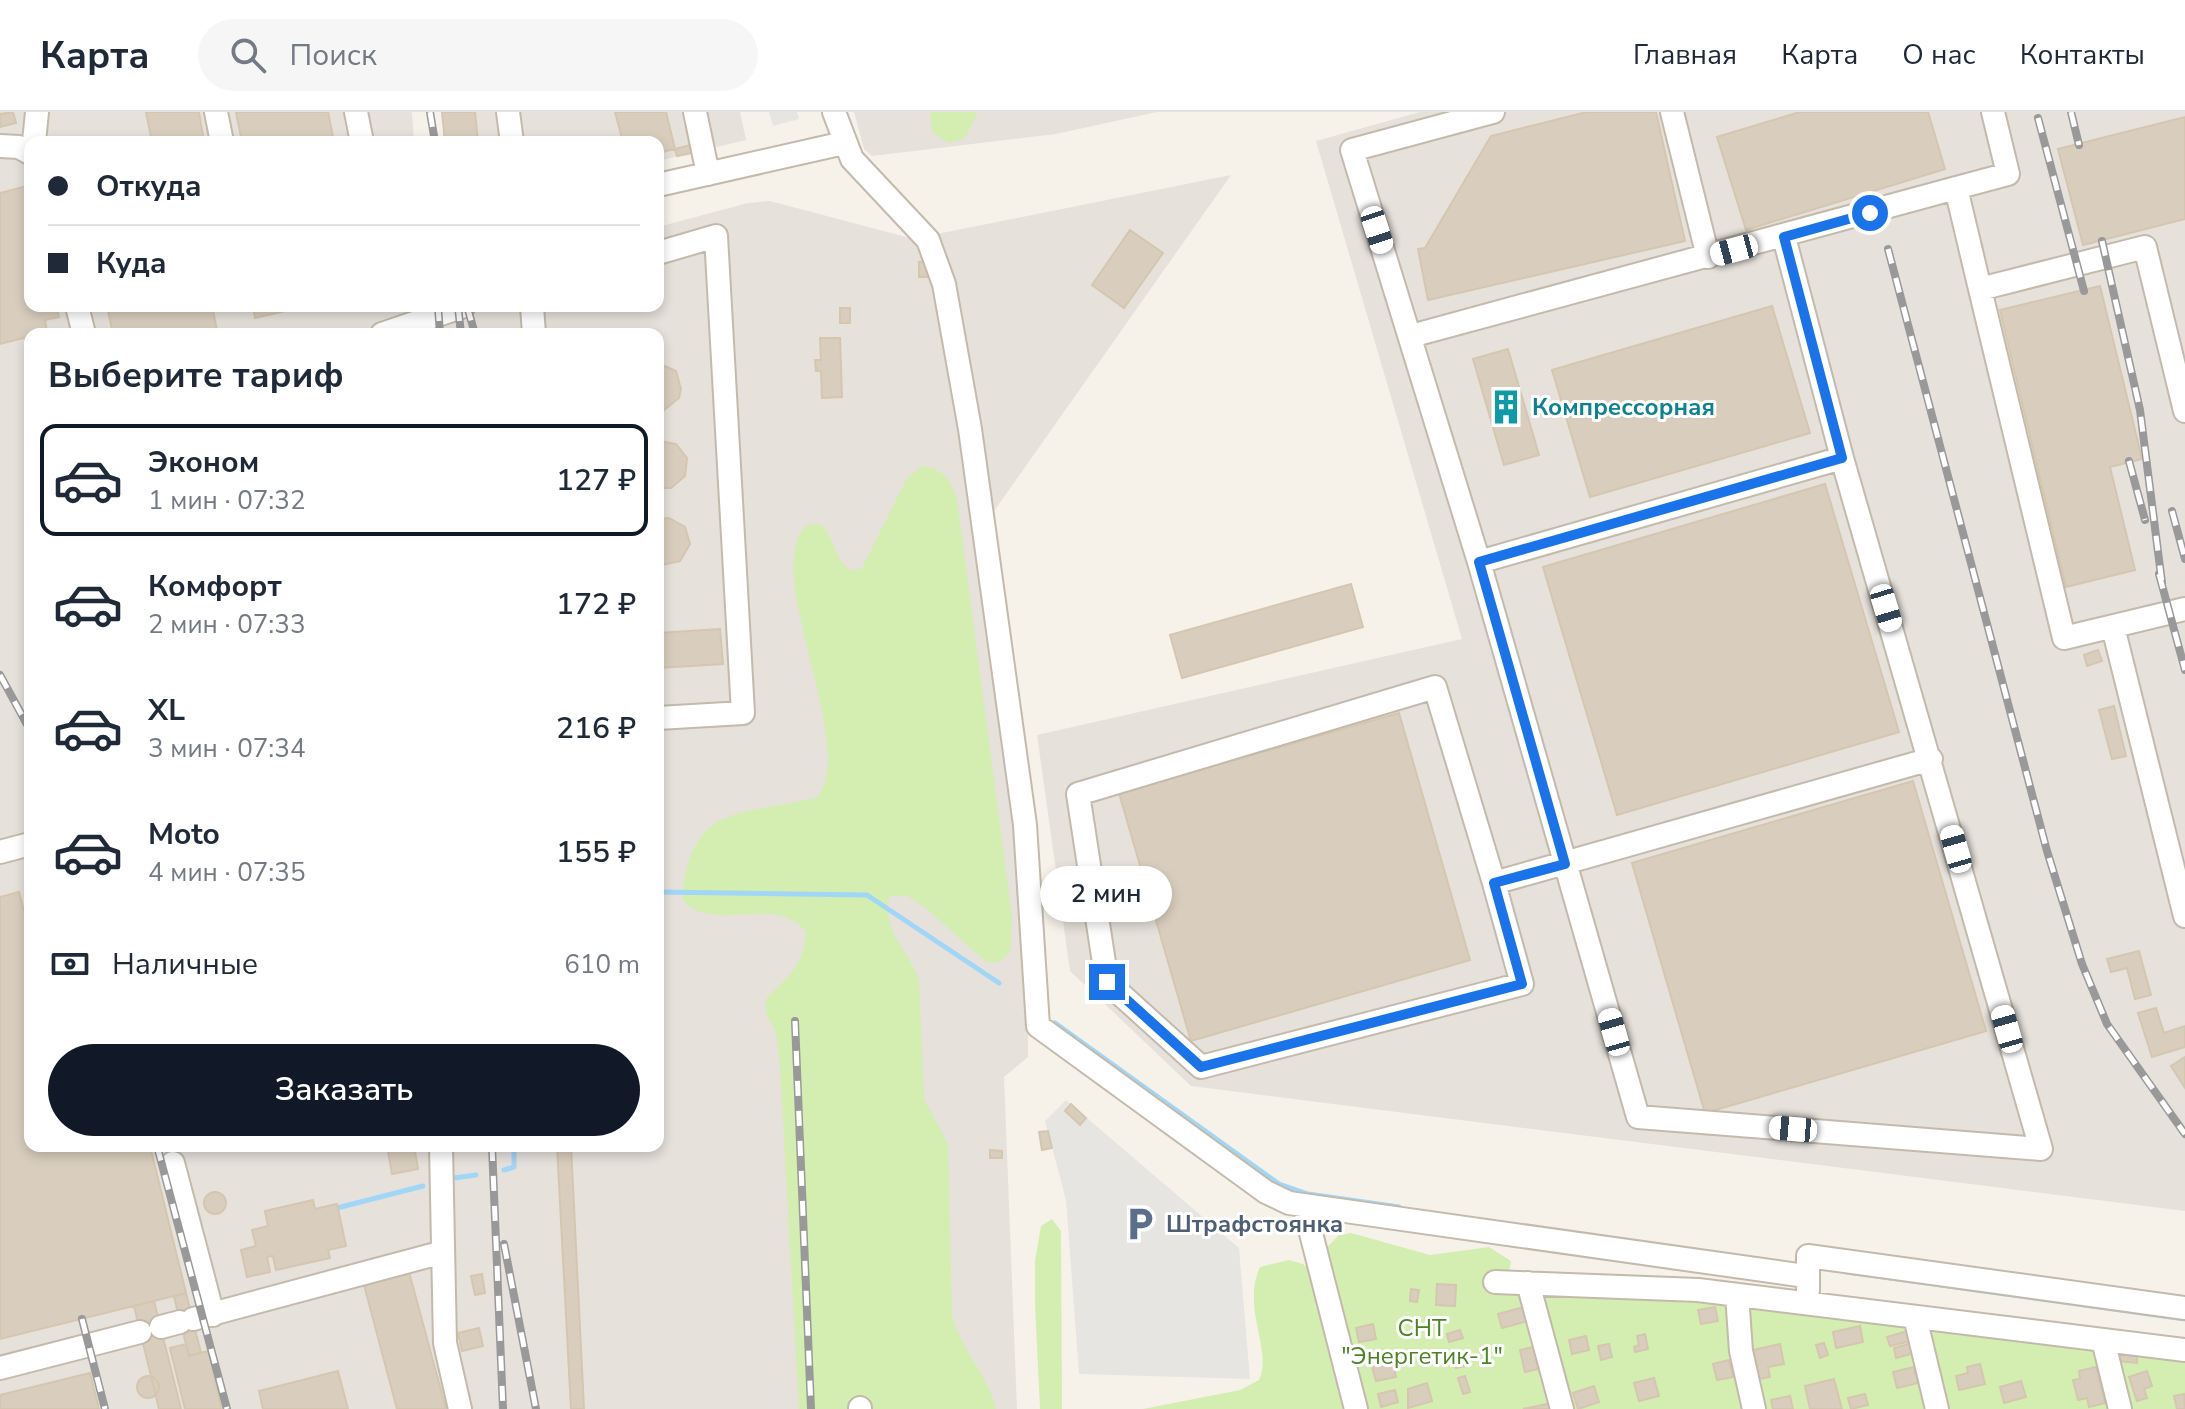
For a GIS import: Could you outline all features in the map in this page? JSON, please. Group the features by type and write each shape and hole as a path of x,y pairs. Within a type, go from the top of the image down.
{"street":[{"path":"35,136 37,112"},
{"path":"216,112 221,136"},
{"path":"356,112 361,136"},
{"path":"508,112 511,136"},
{"path":"695,112 708,174"},
{"path":"834,112 844,143 861,172 928,240 944,284 970,429 1025,825 1038,1026 1266,1192 1304,1206 1805,1276"},
{"path":"1493,112 1352,150 1479,562 1638,1117 2041,1149 1842,458 1784,237"},
{"path":"1672,112 1708,257"},
{"path":"1411,336 2008,174 1993,112"},
{"path":"664,184 844,143"},
{"path":"0,146 24,150"},
{"path":"1956,188 2064,638 2185,609"},
{"path":"664,251 716,236 743,713 664,718"},
{"path":"1980,289 2145,247 2185,411"},
{"path":"400,328 446,312"},
{"path":"1479,562 1842,458"},
{"path":"2113,627 2185,916"},
{"path":"1435,687 1494,883 1522,984 1201,1067 1107,982 1078,794 1435,687"},
{"path":"1494,883 1931,759"},
{"path":"2163,828 2185,822"},
{"path":"0,852 24,846"},
{"path":"441,1152 445,1343 460,1409"},
{"path":"173,1163 177,1323"},
{"path":"1304,1206 1356,1409"},
{"path":"0,1368 443,1252"},
{"path":"1810,1304 1805,1276 1808,1256 2185,1308"},
{"path":"1495,1282 1681,1289 2185,1350"},
{"path":"1528,1283 1562,1409"},
{"path":"1737,1295 1739,1337 1754,1409"},
{"path":"1915,1317 1937,1409"},
{"path":"2103,1340 2120,1409"}],"shaded area":[{"path":"0,112 412,112 414,136 24,136 24,312 664,312 664,225 748,203 770,201 925,242 963,407 1028,940 1028,1057 1004,1077 1017,1409 0,1409"},
{"path":"442,112 740,112 746,140 664,160 664,136 444,136"},
{"path":"769,112 797,112 799,119 773,126"},
{"path":"854,112 1157,112 1056,134 872,156 864,149"},
{"path":"1420,112 2185,112 2185,1211 1191,1086 1070,971 1037,735 1462,639 1316,141"},
{"path":"1231,175 987,521 966,368 937,234"},
{"name":"Штрафстоянка","path":"1066,1100 1239,1248 1250,1379 1079,1374 1066,1200 1045,1121"}],"green space":[{"path":"930,112 978,112 965,138 949,143 932,132"},
{"path":"922,466 945,476 957,499 1012,917 1010,951 1000,962 986,962 926,908 908,896 889,896 888,910 893,931 919,981 924,1099 948,1144 952,1315 987,1384 996,1409 799,1409 780,1065 776,1033 766,1013 766,999 798,963 806,932 793,921 778,915 710,914 695,909 682,899 687,867 696,844 709,828 725,818 744,812 818,797 827,771 826,737 794,579 795,548 807,525 820,524 841,561 852,571 862,568 907,478"},
{"path":"1052,1219 1061,1231 1062,1409 1040,1409 1035,1261 1041,1226"},
{"name":"СНТ \"Энергетик-1\"","path":"1351,1233 1430,1255 1489,1247 1511,1261 1508,1277 2185,1344 2185,1409 1368,1409 1326,1248 1339,1235"},
{"path":"1289,1260 1303,1264 1311,1272 1347,1409 1143,1409 1240,1390 1259,1380 1262,1355 1255,1313 1255,1282 1260,1267"}],"building":[{"path":"13,112 16,123 0,127 0,114"},
{"path":"146,112 199,112 203,136 151,136"},
{"path":"236,112 328,112 333,136 241,136"},
{"path":"442,112 475,112 477,136 444,136"},
{"path":"615,112 666,112 675,149 664,152 664,136 621,136"},
{"path":"1587,112 1656,112 1685,241 1428,300 1418,249 1425,248 1491,136"},
{"path":"1800,112 1928,112 1945,169 1746,230 1717,137"},
{"path":"2185,117 2185,219 2083,245 2058,149"},
{"path":"695,144 697,152 677,156 675,149"},
{"path":"24,187 24,312 58,312 59,317 45,320 46,328 24,328 24,338 0,344 0,193"},
{"path":"1130,230 1163,253 1124,308 1092,285"},
{"path":"928,261 928,277 919,277 919,262"},
{"path":"2100,286 2142,459 2110,467 2135,570 2066,587 2000,310"},
{"path":"1772,306 1810,433 1590,497 1552,370"},
{"path":"840,308 850,308 850,323 840,323"},
{"path":"108,312 213,312 217,328 112,328"},
{"path":"254,312 280,312 255,318"},
{"path":"820,338 840,338 842,397 822,398 821,371 816,371 815,360 821,360"},
{"name":"Компрессорная","path":"1508,349 1539,455 1504,465 1473,359"},
{"path":"664,366 676,371 681,389 679,398 664,410"},
{"path":"664,442 676,444 687,458 685,476 671,488 664,488"},
{"path":"1825,484 1899,732 1617,815 1543,567"},
{"path":"664,518 685,527 690,544 680,561 664,565"},
{"path":"1351,584 1363,627 1182,678 1170,635"},
{"path":"720,629 723,664 664,668 664,633"},
{"path":"2098,650 2102,661 2087,666 2084,655"},
{"path":"2114,706 2126,756 2112,759 2099,710"},
{"path":"1399,713 1470,960 1191,1041 1119,793"},
{"path":"1913,781 1986,1031 1705,1113 1632,863"},
{"path":"19,892 24,911 24,1152 151,1152 186,1293 0,1339 0,897"},
{"path":"2139,951 2151,995 2135,999 2127,968 2111,972 2107,959"},
{"path":"2156,1008 2164,1033 2185,1026 2185,1047 2152,1057 2138,1013"},
{"path":"2185,1057 2185,1088 2171,1066"},
{"path":"1071,1104 1086,1118 1080,1125 1065,1111"},
{"path":"1048,1131 1052,1148 1042,1150 1039,1132"},
{"path":"990,1150 1002,1151 1002,1158 990,1158"},
{"path":"388,1152 415,1152 418,1169 392,1174"},
{"path":"557,1152 571,1152 584,1409 571,1409"},
{"path":"215,1192 226,1203 215,1214 204,1203"},
{"path":"313,1200 315,1209 337,1204 346,1246 328,1250 330,1258 276,1270 273,1256 267,1257 270,1272 247,1277 241,1250 256,1246 252,1230 268,1226 265,1211"},
{"path":"409,1272 446,1409 397,1409 364,1285"},
{"path":"482,1274 485,1293 475,1295 471,1276"},
{"path":"1437,1284 1456,1285 1455,1306 1436,1305"},
{"path":"1411,1289 1419,1290 1417,1302 1410,1301"},
{"path":"186,1293 201,1353 189,1356 174,1297"},
{"path":"154,1301 181,1409 159,1409 134,1306"},
{"path":"1524,1307 1528,1321 1502,1328 1498,1314"},
{"path":"1715,1307 1718,1321 1701,1324 1698,1310"},
{"path":"1373,1324 1376,1339 1359,1342 1356,1328"},
{"path":"1860,1326 1863,1342 1836,1348 1833,1332"},
{"path":"479,1328 483,1346 462,1351 458,1333"},
{"path":"1460,1330 1463,1338 1449,1342 1447,1334"},
{"path":"1908,1331 1910,1341 1890,1346 1887,1337"},
{"path":"1645,1334 1648,1349 1635,1352 1634,1347 1639,1345 1637,1336"},
{"path":"1586,1336 1589,1350 1572,1354 1569,1340"},
{"path":"1824,1343 1828,1355 1820,1358 1816,1345"},
{"path":"1912,1343 1915,1353 1896,1358 1894,1348"},
{"path":"186,1344 189,1356 208,1351 222,1409 185,1409 170,1348"},
{"path":"1609,1344 1612,1357 1601,1360 1598,1346"},
{"path":"1780,1344 1784,1364 1768,1367 1770,1377 1759,1379 1753,1350"},
{"path":"1538,1346 1542,1368 1525,1372 1520,1350"},
{"path":"2119,1353 2137,1355 2137,1363 2118,1361"},
{"path":"1462,1356 1465,1366 1456,1368 1453,1358"},
{"path":"1729,1360 1733,1377 1717,1380 1713,1364"},
{"path":"1393,1362 1396,1377 1376,1381 1372,1367"},
{"path":"1980,1364 1985,1384 1959,1390 1956,1376 1968,1373 1967,1367"},
{"path":"1914,1367 1918,1383 1897,1388 1893,1372"},
{"path":"2096,1367 2105,1403 2089,1407 2087,1398 2078,1400 2073,1380 2080,1379 2079,1371"},
{"path":"338,1371 348,1409 263,1409 259,1391"},
{"path":"2147,1371 2152,1386 2144,1389 2147,1398 2137,1401 2129,1377"},
{"path":"90,1373 99,1409 0,1409 0,1395"},
{"path":"148,1376 156,1379 159,1387 156,1395 148,1398 140,1395 137,1387 140,1379"},
{"path":"1465,1376 1470,1392 1463,1394 1458,1378"},
{"path":"1654,1378 1659,1396 1639,1401 1634,1383"},
{"path":"1834,1379 1842,1409 1810,1409 1805,1386"},
{"path":"2021,1381 2026,1397 2004,1403 2000,1387"},
{"path":"1427,1383 1432,1401 1408,1408 1408,1389"},
{"path":"1594,1386 1599,1402 1578,1409 1573,1393"},
{"path":"1395,1390 1398,1402 1381,1407 1378,1394"},
{"path":"1865,1394 1868,1405 1851,1409 1848,1398"},
{"path":"2184,1394 2185,1409 2177,1409 2174,1396"},
{"path":"1790,1396 1793,1409 1773,1409 1771,1400"},
{"path":"1552,1403 1554,1409 1523,1409"}],"waterway":[{"path":"664,892 867,895 999,983"},
{"path":"1055,1023 1279,1184 1308,1194 1399,1207"},
{"path":"504,1170 514,1167 514,1152"},
{"path":"454,1178 476,1175"},
{"path":"337,1208 423,1186"},
{"path":"1847,1272 2185,1319"}],"railway":[{"path":"430,112 434,136"},
{"path":"2071,112 2079,145"},
{"path":"2038,118 2084,291"},
{"path":"2102,241 2140,410 2162,583"},
{"path":"1888,249 2047,851 2082,964 2107,1024 2185,1134"},
{"path":"438,312 440,328"},
{"path":"459,312 460,328"},
{"path":"469,312 473,328"},
{"path":"2129,461 2145,520"},
{"path":"2172,511 2185,559"},
{"path":"2159,574 2185,670"},
{"path":"0,675 24,719"},
{"path":"795,1021 811,1409"},
{"path":"159,1152 227,1409"},
{"path":"492,1152 503,1409"},
{"path":"504,1244 536,1409"},
{"path":"82,1319 105,1409"}],"place":[{"name":"Компрессорная","path":"1506,407"},
{"name":"Штрафстоянка","path":"1140,1224"}],"route":[{"path":"1107,982 1201,1067 1522,984 1494,883 1565,864 1479,562 1842,458 1784,237 1870,213"}]}
